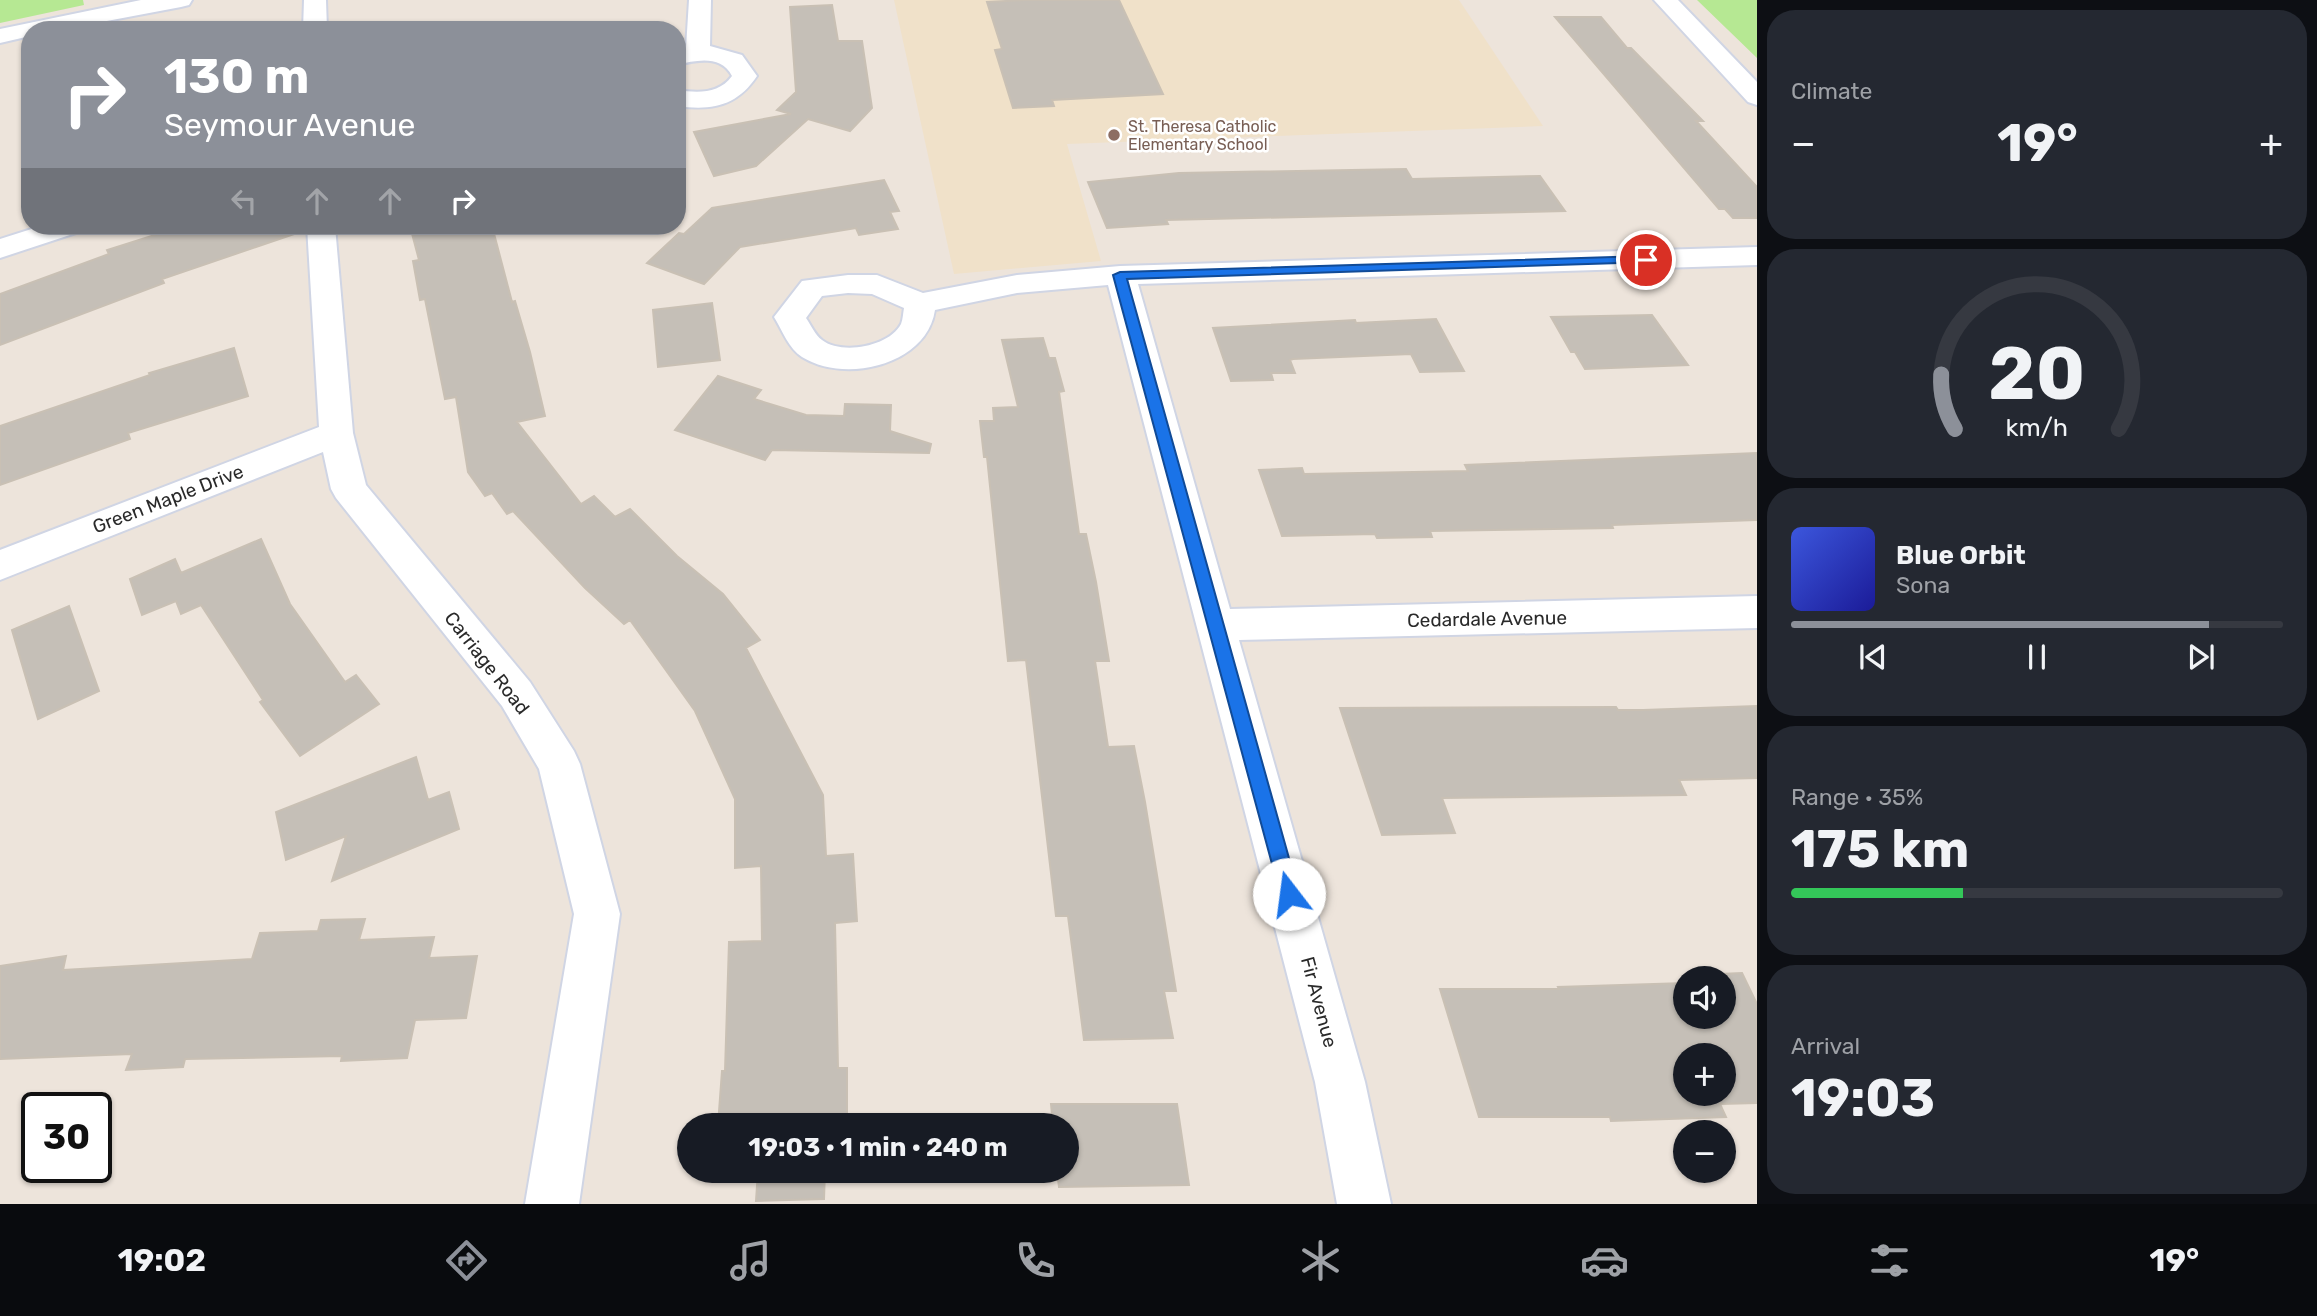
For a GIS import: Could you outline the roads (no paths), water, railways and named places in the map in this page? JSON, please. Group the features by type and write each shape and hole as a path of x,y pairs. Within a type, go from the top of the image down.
{"street":[{"path":"67,21 181,0"},
{"path":"315,21 316,0"},
{"path":"686,100 720,96 734,89 745,76 740,64 726,55 687,55 700,0"},
{"path":"1665,0 1757,97"},
{"path":"0,36 21,31"},
{"path":"0,249 42,235"},
{"name":"Carriage Road","path":"322,235 336,433 349,489 516,694 559,764 597,914 552,1204"},
{"path":"920,303 1017,284 1120,275 1757,256"},
{"name":"Fir Avenue","path":"1120,275 1340,1082 1364,1204"},
{"name":"Green Maple Drive","path":"0,565 336,433"},
{"name":"Cedardale Avenue","path":"1216,625 1757,612"}],"place":[{"name":"St. Theresa Catholic Elementary School","path":"1114,135"}]}
